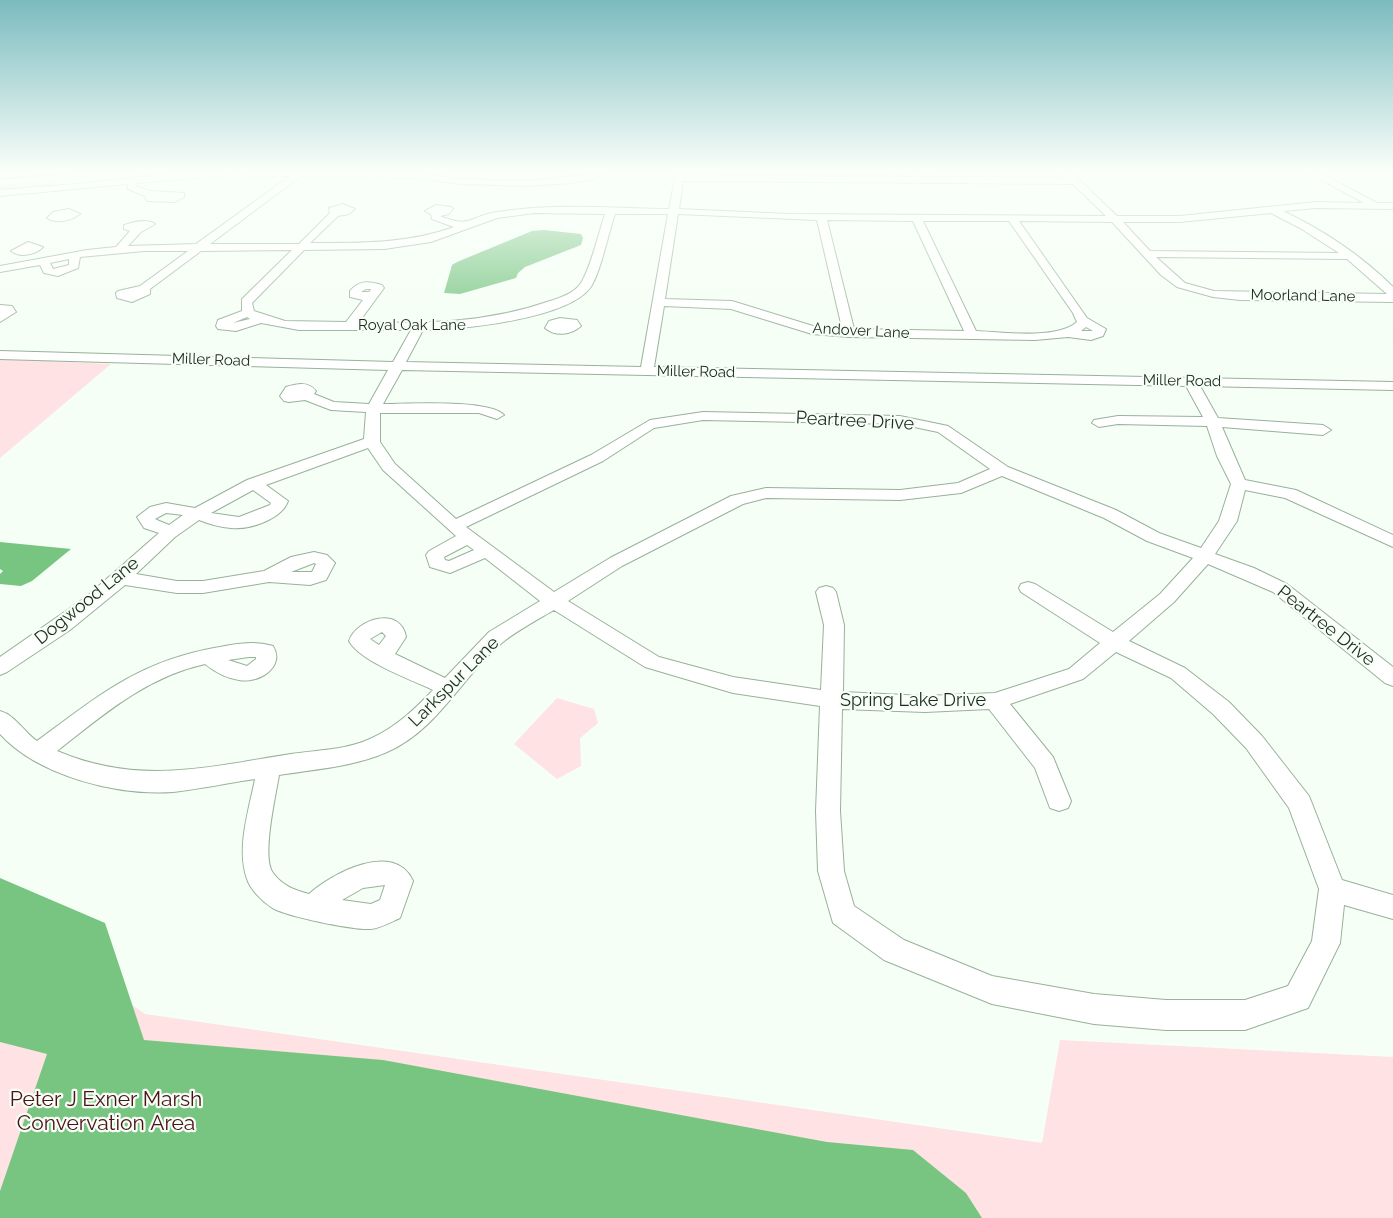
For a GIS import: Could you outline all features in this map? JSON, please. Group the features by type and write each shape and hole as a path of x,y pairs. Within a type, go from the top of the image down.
{"street":[{"path":"120,249 137,230"},
{"path":"143,290 223,230"},
{"path":"302,247 319,230"},
{"path":"0,269 36,258 52,273 67,271 74,266 75,255 120,249 402,244 431,238 451,230"},
{"name":"Royal Oak Lane","path":"302,247 246,302 254,316 282,324 467,326 535,312 578,295 586,285 604,230"},
{"path":"647,371 669,230"},
{"path":"823,230 849,333"},
{"path":"922,230 972,335"},
{"name":"Andover Lane","path":"658,302 732,305 812,330 849,333 1035,336 1068,333 1091,336 1099,333 1100,329 1094,324 1083,321 1020,230"},
{"name":"Moorland Lane","path":"1125,230 1165,273 1181,285 1171,290 1184,298 1207,300 1213,294 1393,296"},
{"path":"1308,230 1380,279 1393,296"},
{"path":"1146,254 1348,256"},
{"path":"350,326 372,296"},
{"path":"0,309 8,309 10,312 0,318"},
{"path":"535,312 556,323"},
{"path":"1068,333 1077,330 1083,321"},
{"path":"372,442 373,409 419,327"},
{"name":"Miller Road","path":"0,355 397,366 1393,386"},
{"path":"1190,381 1213,422 1225,456 1239,484 1290,494 1389,536"},
{"path":"306,396 331,406 373,409 481,409 497,415"},
{"name":"Peartree Drive","path":"461,531 597,458 650,424 676,418 703,416 900,420 943,429 1002,470 1110,514 1153,537 1247,572 1280,588 1393,678"},
{"path":"1099,423 1118,420 1213,422 1323,430"},
{"name":"Dogwood Lane","path":"0,666 63,624 121,578 171,531 196,514 253,483 282,471 372,442"},
{"name":"Spring Lake Drive","path":"372,442 388,467 461,531 552,600 652,662 733,685 833,700 926,704 995,701 1077,674 1167,598 1204,557 1228,521 1239,484"},
{"name":"Larkspur Lane","path":"0,719 20,741 38,753 75,769 127,782 172,782 268,769 358,753 380,745 403,732 423,715 496,637 616,562 737,500 766,493 900,495 961,488 1002,470"},
{"path":"171,531 150,524 146,517 152,511 167,507 231,523 270,513 276,509 280,501 253,483"},
{"path":"461,531 435,555 436,563 450,567 487,551"},
{"path":"121,578 177,587 203,587 269,576"},
{"path":"826,592 834,625 828,811 831,871 843,914 894,950 992,990 1094,1010 1166,1015 1245,1015 1298,998 1326,943 1332,889 1300,803 1254,742 1221,708 1178,674 1113,642 1028,588"},
{"path":"38,753 133,683 155,672 208,656"},
{"path":"382,657 447,688"},
{"path":"995,701 1045,764 1059,801"},
{"path":"268,769 255,847 260,877 281,899 314,907"},
{"path":"1332,889 1393,907"}],"green space":[{"path":"0,359 111,364 0,458"},
{"path":"557,698 594,709 598,723 580,738 581,766 557,779 514,744"},
{"name":"Peter J Exner Marsh Convervation Area","path":"0,913 145,1014 1042,1143 1060,1040 1393,1057 1393,1218 0,1218"}],"shaded area":[{"path":"532,231 581,234 583,238 581,245 525,267 516,278 460,294 444,293 452,265"},
{"path":"0,542 71,549 32,581 21,586 0,584 0,574 3,571 0,569"},
{"name":"Peter J Exner Marsh Convervation Area","path":"0,878 105,923 144,1040 383,1060 827,1142 913,1150 966,1193 982,1218 0,1218 0,1191 47,1054 0,1042"}]}
